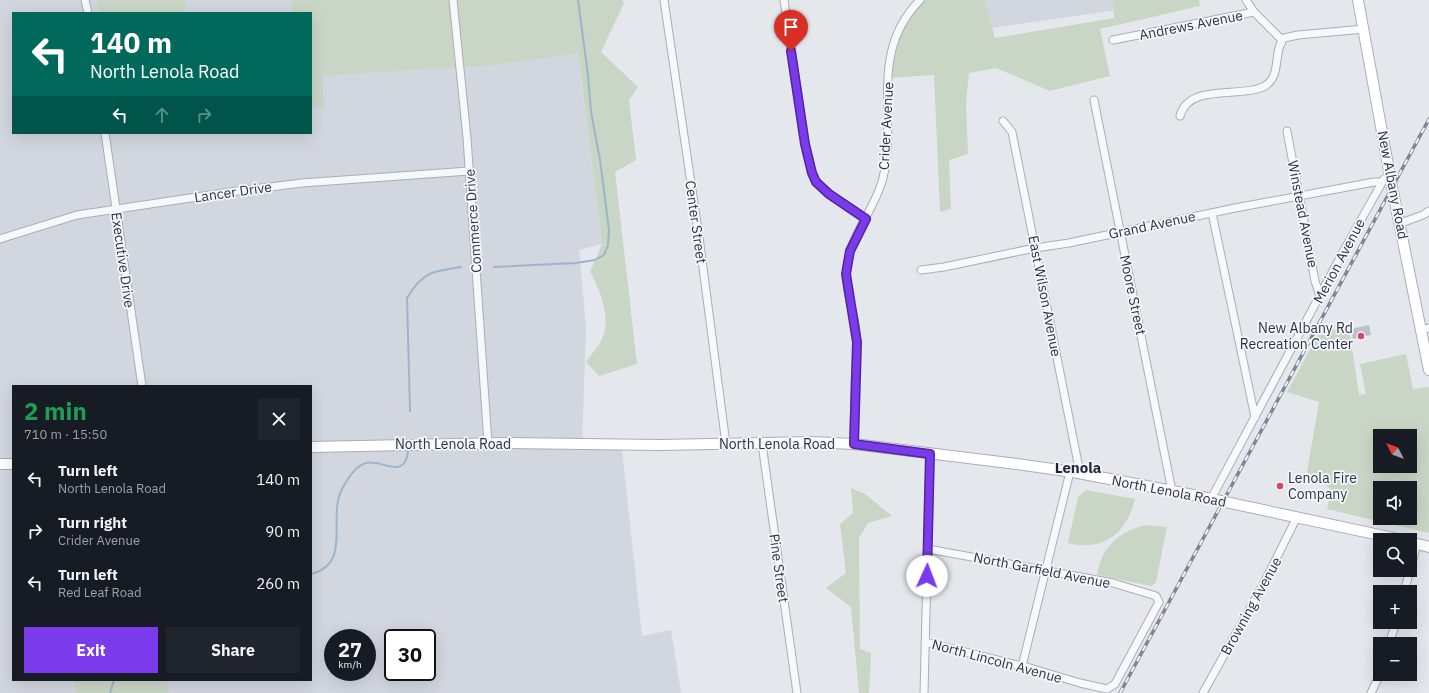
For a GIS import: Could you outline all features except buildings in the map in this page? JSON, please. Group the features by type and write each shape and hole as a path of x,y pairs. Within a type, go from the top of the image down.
{"main road":[{"name":"New Albany Road","path":"1358,0 1400,223 1425,329 1429,370"},
{"name":"North Lenola Road","path":"312,447 488,443 660,445 811,442 854,444 1017,464 1074,473 1172,491 1373,534"},
{"path":"0,464 12,464"},
{"path":"1417,544 1429,547"}],"street":[{"path":"86,0 88,12"},
{"name":"Commerce Drive","path":"453,0 464,94 488,443"},
{"name":"Center Street","path":"664,0 691,178 726,444"},
{"path":"784,0 805,144 812,173 816,182 829,194 866,219"},
{"name":"Crider Avenue","path":"854,444 857,342 846,274 850,251 879,192 885,168 890,51 902,23 920,0"},
{"path":"1246,0 1254,12"},
{"name":"Andrews Avenue","path":"1113,40 1254,12 1282,40"},
{"path":"1180,116 1183,109 1197,98 1213,93 1235,92 1256,88 1268,83 1276,68 1278,46 1284,38 1298,35 1364,29"},
{"name":"Moore Street","path":"1094,100 1172,491"},
{"name":"East Wilson Avenue","path":"1003,121 1012,132 1078,463 1074,473"},
{"name":"Winstead Avenue","path":"1287,131 1320,296"},
{"name":"Executive Drive","path":"106,134 142,385"},
{"name":"Lancer Drive","path":"0,239 65,218 285,184 470,171"},
{"name":"Merion Avenue","path":"1211,499 1382,182 1390,172"},
{"name":"Grand Avenue","path":"921,270 944,267 1035,248 1068,243 1299,196 1368,183 1382,182"},
{"path":"1400,223 1423,215 1429,211"},
{"path":"1212,213 1255,418"},
{"name":"Pine Street","path":"762,444 797,693"},
{"path":"924,693 930,454"},
{"path":"1022,666 1044,571 1074,473"},
{"name":"Browning Avenue","path":"1203,693 1256,598 1296,517"},
{"name":"North Garfield Avenue","path":"928,549 1113,583 1156,596 1159,602 1157,607 1115,684"},
{"name":"North Lincoln Avenue","path":"925,642 1022,666 1101,688 1107,689 1115,684"},
{"path":"1371,693 1377,681"}],"shaded area":[{"path":"0,0 97,0 98,12 12,12 12,134 312,134 312,12 186,12 185,0 571,0 602,244 579,250 586,327 582,447 622,450 642,636 671,630 681,693 0,693"},
{"path":"947,0 1187,0 956,33"}],"green space":[{"path":"97,0 185,0 186,12 98,12"},
{"path":"293,0 622,0 624,3 601,52 638,87 629,100 636,160 615,172 637,364 599,376 586,362 602,339 606,323 604,305 598,287 590,272 602,244 578,53 486,66 322,76 324,108 312,108 312,12 290,12"},
{"path":"923,0 984,0 995,38 1114,18 1113,0 1199,0 1200,6 1100,29 1110,76 1050,91 996,68 969,73 966,103 968,154 949,160 951,209 940,212 934,75 889,78 905,19"},
{"path":"1349,328 1359,395 1366,394 1360,364 1406,354 1413,389 1429,387 1429,533 1395,525 1417,525 1417,481 1373,481 1373,520 1327,509 1331,489 1307,472 1319,402 1287,392 1320,331"},
{"path":"851,488 865,494 892,516 868,523 859,538 860,649 871,653 869,693 859,693 851,607 826,588 846,573 840,524 853,513"},
{"path":"1086,490 1135,499 1126,521 1120,530 1112,537 1092,545 1068,543 1078,497"},
{"path":"1147,525 1167,527 1156,582 1151,586 1097,575 1103,556 1113,541 1128,531"},
{"path":"74,681 166,681 169,693 76,693"}],"waterway":[{"path":"494,267 576,263 595,260 604,255 608,245 609,230 600,160 591,112 588,75 578,0"},
{"path":"410,411 407,298 412,289 429,274 461,267"},
{"path":"312,574 324,568 331,560 335,550 337,538 338,501 342,489 352,474 358,467 366,463 398,467 406,460 408,451"},
{"path":"110,693 114,681"}],"railway":[{"path":"1120,693 1429,119"}],"place":[{"name":"New Albany Rd Recreation Center","path":"1361,336"},
{"name":"Lenola Fire Company","path":"1280,486"}],"district":[{"name":"Lenola","path":"1078,467"}],"route":[{"path":"791,51 805,144 809,164 816,182 842,204 866,219 856,236 850,251 846,274 857,342 854,444 930,454 928,486 927,576"}]}
